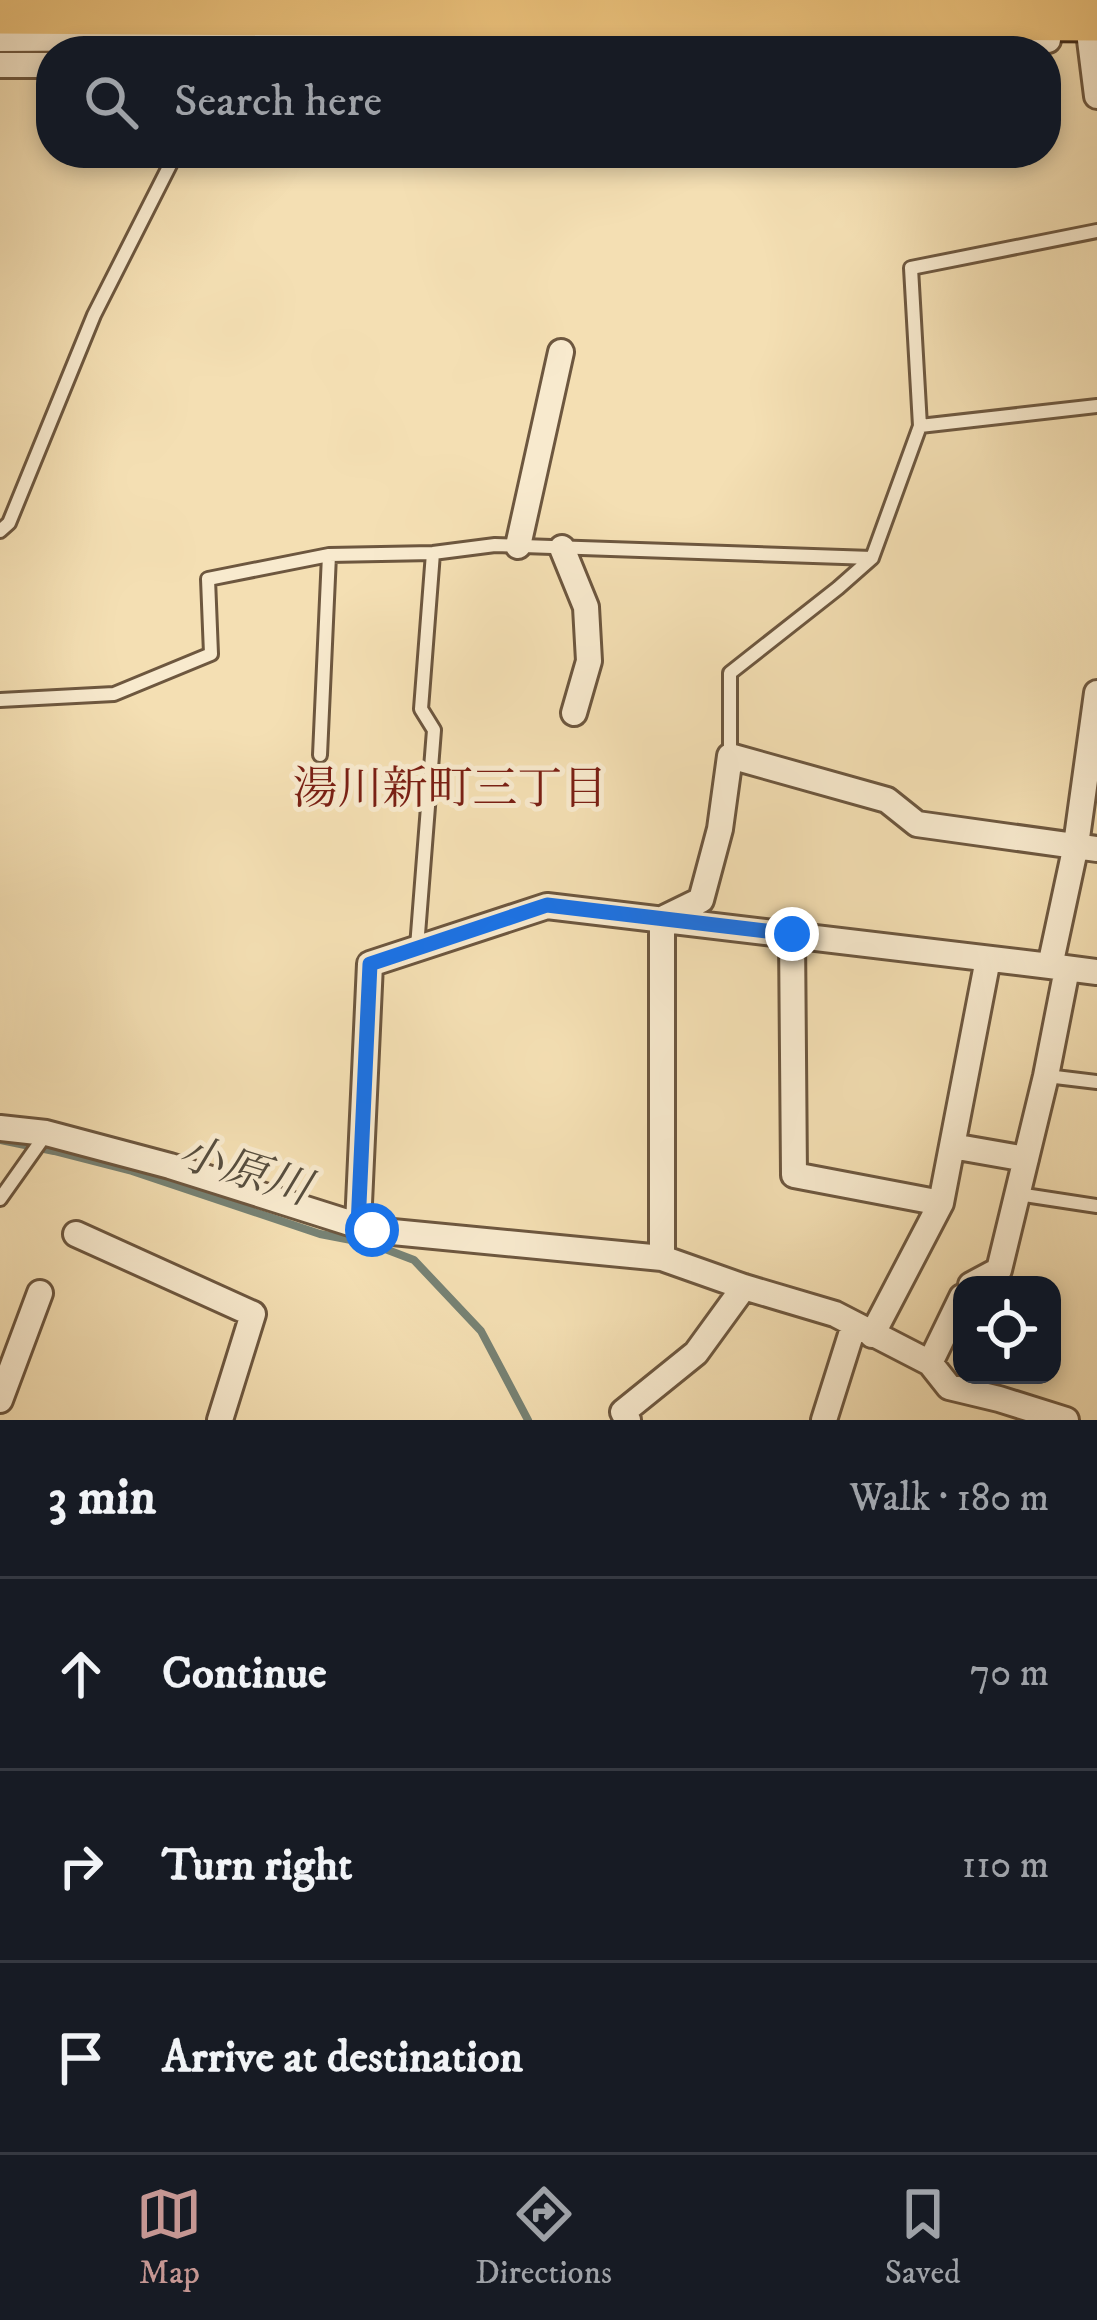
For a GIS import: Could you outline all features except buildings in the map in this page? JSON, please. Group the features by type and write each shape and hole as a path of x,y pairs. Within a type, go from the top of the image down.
{"highway":[{"path":"0,11 354,25 1095,33"}],"street":[{"path":"76,36 354,25"},
{"path":"1095,33 1097,96"},
{"path":"0,39 36,38"},
{"path":"0,65 36,65"},
{"path":"518,546 561,352"},
{"path":"562,548 586,607 589,661 574,713"},
{"path":"988,1276 999,1270 1046,1076 1058,967 1086,847 1097,693"},
{"path":"662,919 701,900 720,829 730,757 887,800 917,824 1086,847"},
{"path":"358,1226 370,964 547,905 1097,972"},
{"path":"662,919 662,1258"},
{"path":"792,934 794,1175 941,1203"},
{"path":"824,1420 863,1330 941,1203 988,959"},
{"path":"0,1128 46,1133 170,1166 372,1230 662,1258 836,1314 930,1363 949,1387 996,1409 1066,1420"},
{"path":"952,1146 1026,1159"},
{"path":"76,1234 253,1314 220,1420"},
{"path":"628,1420 623,1412 696,1352 744,1287"},
{"path":"0,1400 40,1293"},
{"path":"930,1363 953,1316"}],"lane":[{"path":"0,531 9,523 94,315 168,168"},
{"path":"730,757 730,673 872,558 920,426 911,268 1097,231"},
{"path":"920,426 1097,406"},
{"path":"0,700 114,694 211,654 208,579 328,555 433,553 495,545 872,558"},
{"path":"416,949 434,730 421,709 433,553"},
{"path":"320,755 328,555"},
{"path":"1046,1076 1097,1082"},
{"path":"0,1199 46,1133"},
{"path":"1018,1194 1097,1206"}],"waterway":[{"name":"小原川","path":"0,1140 132,1171 414,1260 481,1331 528,1420"}],"district":[{"name":"湯川新町三丁目","path":"450,790"}],"route":[{"path":"372,1230 358,1226 370,964 547,905 792,934"}]}
